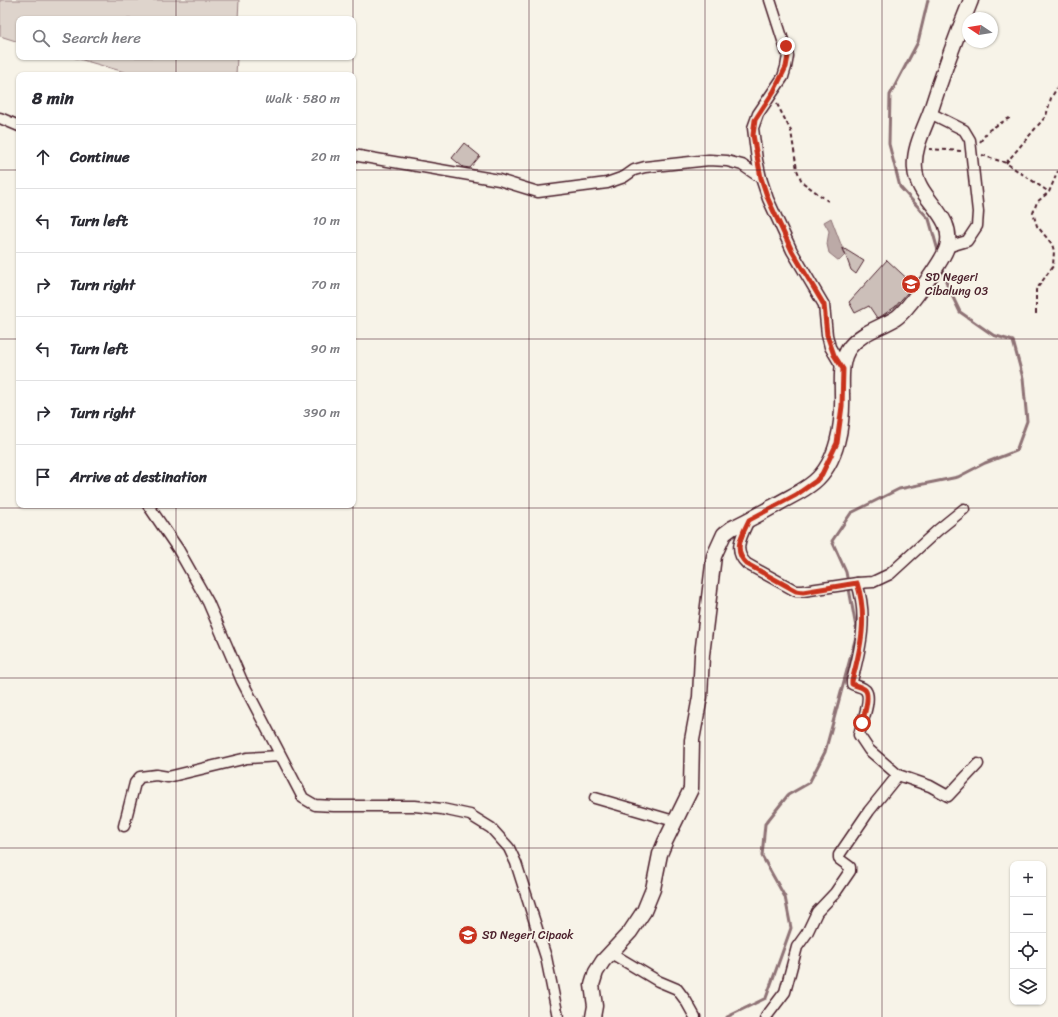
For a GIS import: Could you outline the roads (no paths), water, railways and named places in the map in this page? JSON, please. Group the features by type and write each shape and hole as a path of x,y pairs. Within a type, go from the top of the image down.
{"street":[{"path":"770,0 788,56 782,77 758,114 753,128 761,178 768,199 792,251 824,305 827,335 832,351 843,369"},
{"path":"593,1017 595,1006 592,985 594,977 598,968 630,932 649,899 660,854 674,820 689,797 692,788 692,740 700,697 702,655 714,556 724,534 796,495 816,481 822,474 832,455 841,426 844,358 850,346 863,335 900,315 914,298 947,250 949,235 947,225 922,191 915,172 915,162 919,141 959,28 971,0"},
{"path":"930,113 964,130 970,140 978,212 977,226 968,241 947,250"},
{"path":"0,118 16,125"},
{"path":"356,156 499,180 538,192 607,183 624,177 634,170 645,167 709,160 727,161 742,165 761,178"},
{"path":"150,508 178,549 208,602 242,681 303,798 309,803 334,806 415,806 442,809 470,815 491,828 501,837 516,863 531,908 546,956 558,1017"},
{"path":"749,520 738,548 741,559 747,564 796,591 803,592 852,583 873,582 890,574 964,508"},
{"path":"852,583 864,608 860,650 852,684 864,689 867,693 867,704 860,737 869,750 898,775 930,786 948,796 978,764"},
{"path":"124,826 135,783 140,777 156,775 168,776 247,758 280,756"},
{"path":"766,1017 785,992 797,947 807,933 817,912 835,893 850,871 850,867 839,858 839,855 898,775"},
{"path":"595,798 674,820"},
{"path":"611,953 658,981 677,989 695,1017"}],"waterway":[{"path":"928,0 918,42 890,95 889,144 900,187 929,219 939,254"},
{"path":"727,1017 766,998 791,928 785,897 762,856 765,824 788,795 809,783 825,752 857,633 846,572 832,541 851,513 899,489 958,477 985,463 1016,451 1027,421 1023,378 1013,341 993,335 960,312 947,285 942,265"}],"place":[{"name":"SD Negeri Cibalung 03","path":"911,284"},
{"name":"SD Negeri Cipaok","path":"468,935"}]}
